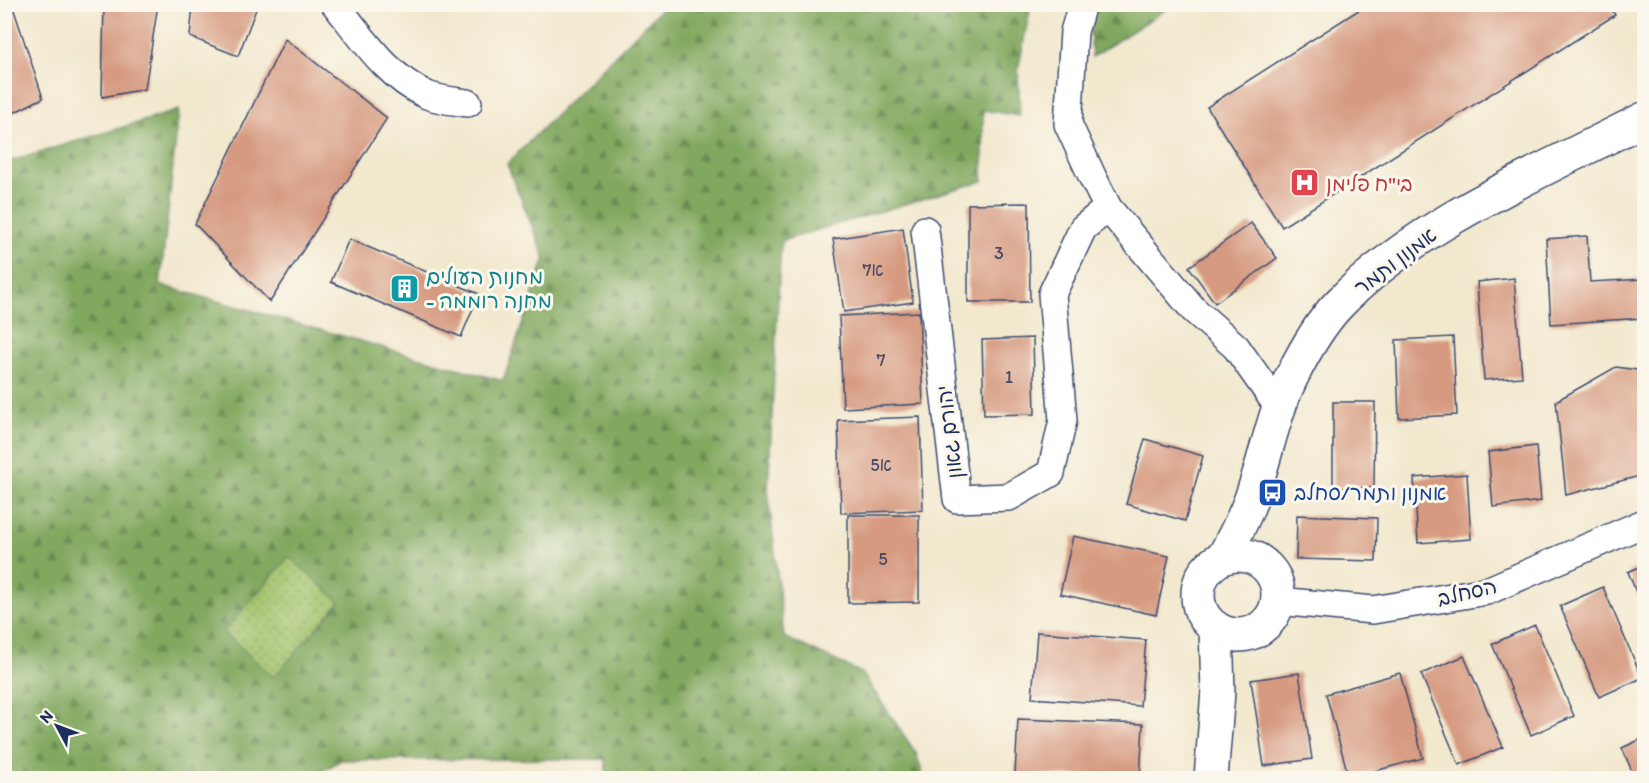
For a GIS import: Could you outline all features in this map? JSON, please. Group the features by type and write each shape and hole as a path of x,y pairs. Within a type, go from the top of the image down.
{"street":[{"path":"335,4 384,64 407,85 429,96 468,104"},
{"path":"1082,4 1074,32 1068,124 1108,208 1194,310 1236,347 1279,408"},
{"name":"אמנון ותמר","path":"1239,557 1251,501 1279,408 1292,375 1314,337 1337,306 1367,278 1410,245 1462,214 1644,119"},
{"name":"יהורם גאון","path":"925,230 957,499 1009,497 1051,473 1063,420 1052,294 1083,228 1108,208"},
{"name":"הסחלב","path":"1278,601 1373,610 1487,591 1644,523"},
{"path":"1218,692 1249,635 1265,624 1278,601 1275,578 1269,568 1239,557 1209,567 1199,584 1200,609 1206,620 1227,634 1249,635"},
{"path":"1210,778 1218,692 1216,628"}],"green space":[{"path":"665,5 1031,5 1018,70 1020,116 983,110 983,181 781,241 768,491 784,637 862,673 916,753 924,778 607,778 605,759 341,760 311,778 5,778 5,163 179,110 160,285 503,381 545,258 507,164"},
{"path":"1094,5 1173,5 1092,57 1089,15"},
{"path":"289,557 340,602 274,677 223,632"}],"building":[{"path":"4,4 12,4 43,98 9,115 4,109"},
{"path":"104,4 158,4 145,89 102,97"},
{"path":"193,4 258,4 238,56 190,37"},
{"path":"1368,4 1608,4 1615,15 1282,227 1207,107"},
{"path":"285,39 387,118 270,302 195,224"},
{"path":"1029,203 1030,302 968,302 968,204"},
{"path":"1251,223 1277,258 1215,303 1189,267"},
{"path":"903,228 913,302 844,312 833,239"},
{"path":"1587,236 1590,282 1644,279 1644,318 1551,324 1546,239"},
{"name":"מחנות העולים - מחנה רוממה","path":"349,239 479,294 461,337 331,282"},
{"path":"1514,278 1522,377 1484,380 1477,282"},
{"path":"919,312 923,404 843,408 839,316"},
{"path":"1453,337 1457,415 1399,418 1396,340"},
{"path":"1033,338 1035,414 984,415 982,340"},
{"path":"1616,367 1644,371 1644,475 1566,495 1556,401"},
{"path":"1333,402 1375,402 1374,488 1333,488"},
{"path":"920,417 923,510 841,513 838,420"},
{"path":"1145,439 1203,456 1185,521 1126,504"},
{"path":"1536,446 1541,501 1493,507 1488,452"},
{"path":"1467,474 1471,539 1418,543 1414,478"},
{"path":"848,515 919,515 919,602 848,603"},
{"path":"1297,515 1377,518 1376,561 1296,559"},
{"path":"1073,536 1169,556 1156,615 1060,594"},
{"path":"1644,565 1644,611 1628,572"},
{"path":"1603,587 1642,678 1599,697 1560,606"},
{"path":"1535,625 1574,716 1531,735 1492,644"},
{"path":"1037,632 1146,640 1140,706 1032,698"},
{"path":"1464,656 1503,747 1459,765 1421,674"},
{"path":"1299,673 1312,759 1264,766 1251,680"},
{"path":"1400,673 1423,758 1349,778 1326,694"},
{"path":"1018,719 1143,724 1140,778 1015,774"},
{"path":"1644,738 1644,778 1635,778 1622,748"}],"place":[{"name":"בי\"ח פלימן","path":"1305,183"},
{"name":"מחנות העולים - מחנה רוממה","path":"405,288"},
{"name":"אמנון ותמר/סחלב","path":"1273,492"}]}
